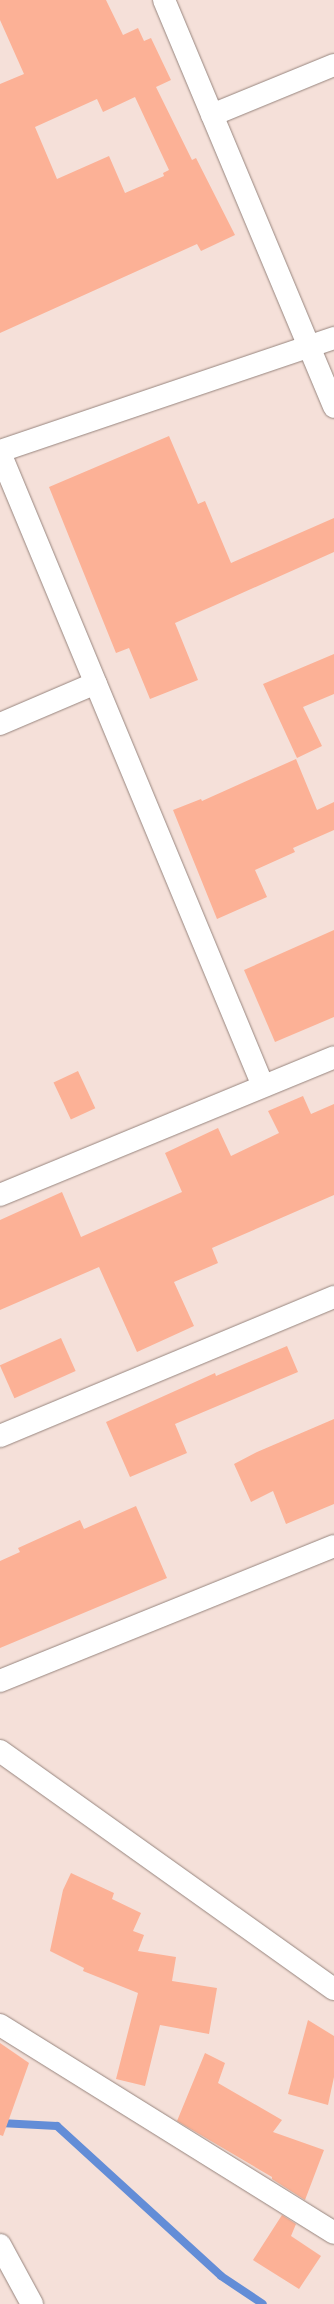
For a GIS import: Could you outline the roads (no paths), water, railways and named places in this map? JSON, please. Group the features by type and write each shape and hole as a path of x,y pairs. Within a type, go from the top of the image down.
{"street":[{"path":"164,0 334,407"},
{"path":"212,115 334,65"},
{"path":"263,1086 0,452 310,348 334,338"},
{"path":"0,724 96,683"},
{"path":"0,1195 334,1057"},
{"path":"0,1436 334,1297"},
{"path":"0,1681 334,1546"},
{"path":"0,1751 334,1989"},
{"path":"0,2026 334,2233"},
{"path":"0,2245 32,2304"}],"waterway":[{"path":"0,2123 57,2126 221,2276 263,2304"}]}
